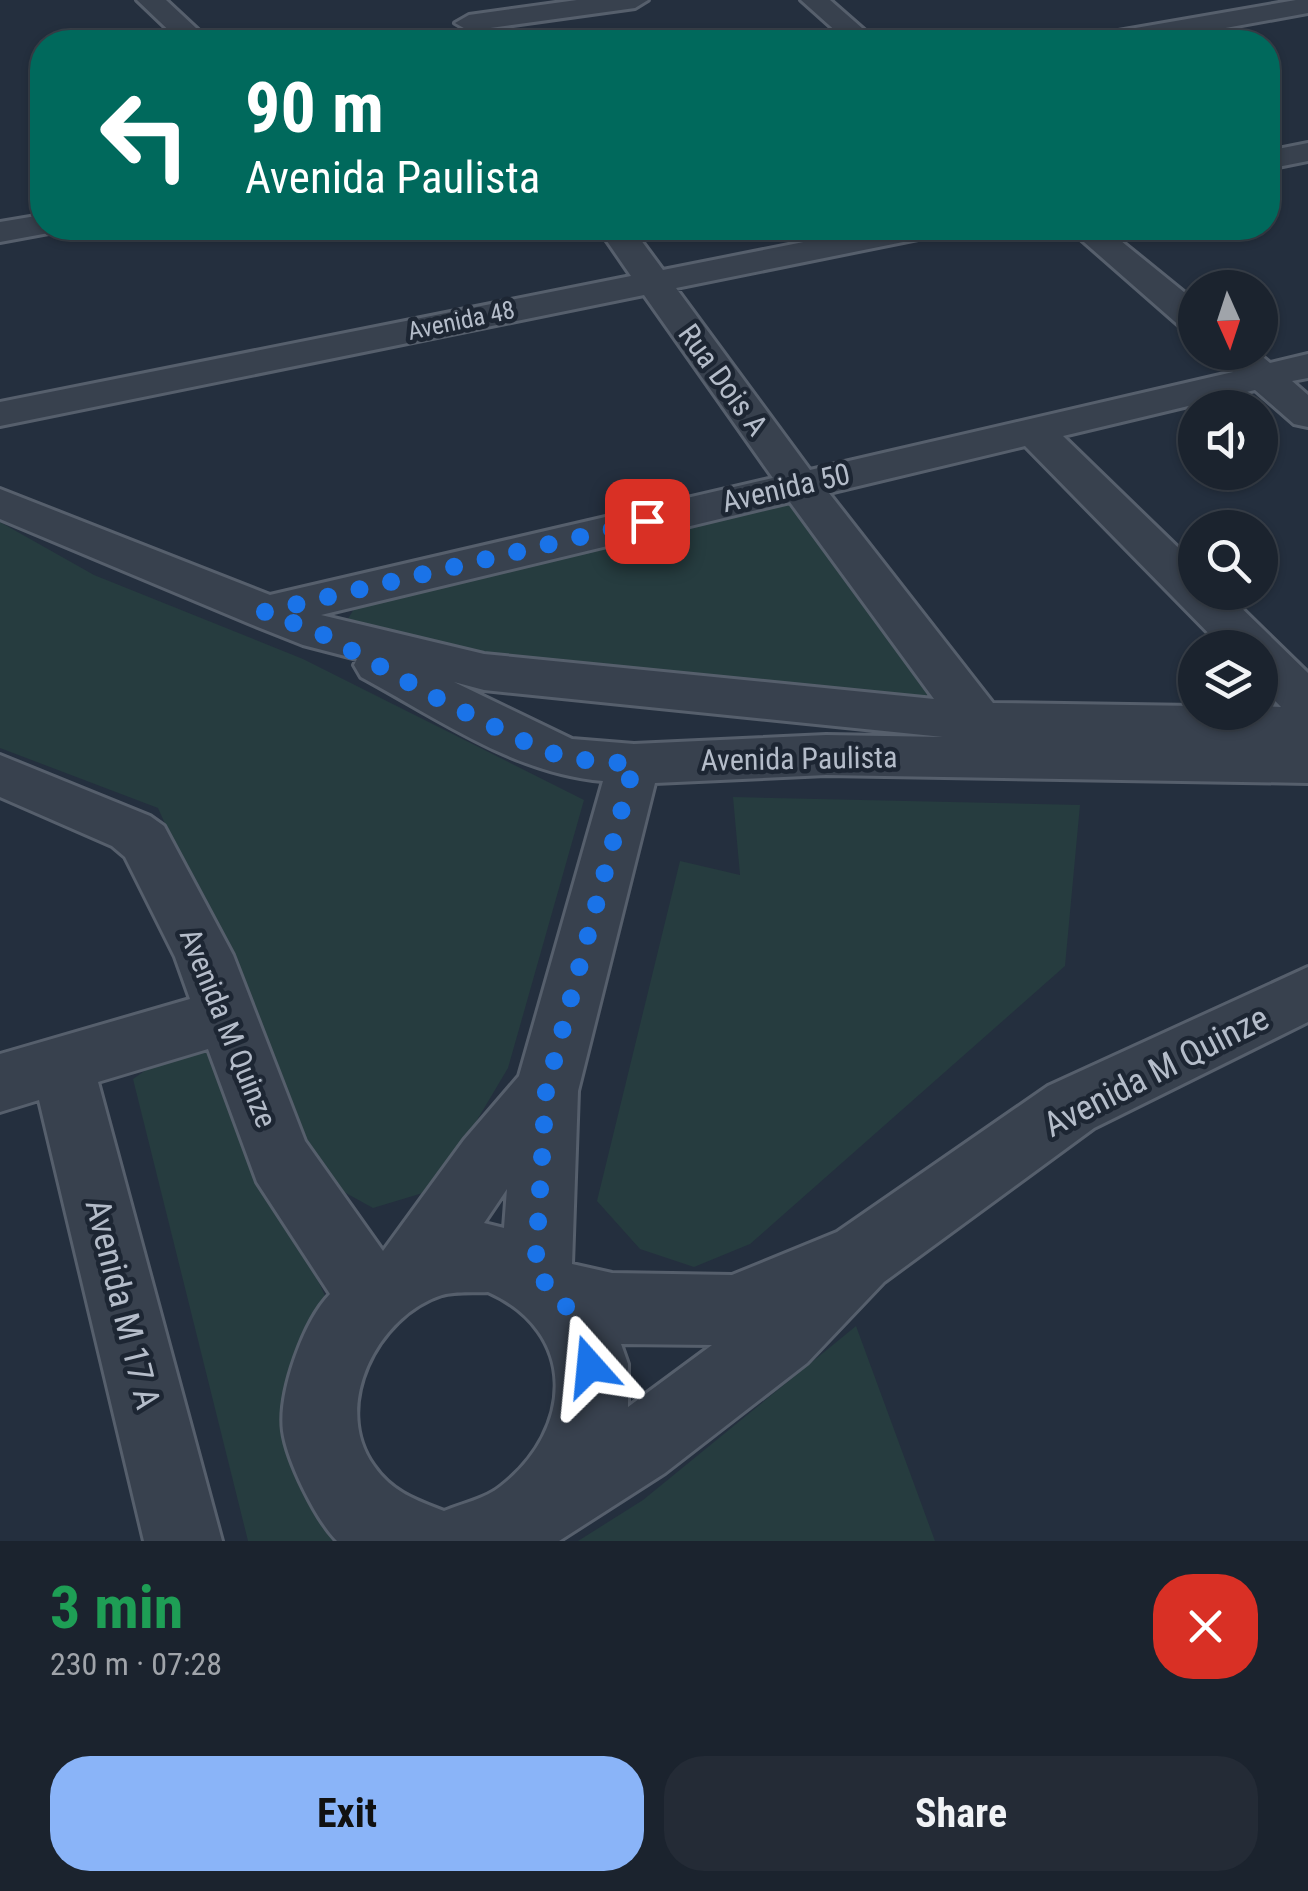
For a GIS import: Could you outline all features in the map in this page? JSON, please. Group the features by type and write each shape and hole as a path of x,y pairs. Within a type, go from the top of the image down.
{"street":[{"path":"152,0 184,30"},
{"path":"453,0 474,30"},
{"path":"491,30 636,0"},
{"path":"814,0 850,30"},
{"path":"1176,30 1308,5"},
{"path":"1280,158 1308,152"},
{"path":"0,232 30,227"},
{"name":"Rua Dois A","path":"623,240 800,484 980,722"},
{"name":"Avenida 48","path":"0,414 862,240"},
{"path":"1098,240 1178,306"},
{"name":"Avenida 50","path":"1278,365 1308,366"},
{"name":"Avenida 50","path":"264,612 800,484 1036,433 1233,370"},
{"path":"1255,370 1308,415"},
{"path":"1036,433 1178,574"},
{"name":"Avenida Paulista","path":"0,503 320,633 484,672 980,722 1308,726"},
{"path":"1214,610 1234,630"},
{"name":"Avenida Paulista","path":"320,633 444,702 542,750 572,759 634,764 826,755 1308,763"},
{"path":"1278,673 1308,703"},
{"path":"498,1528 563,1481 585,1437 594,1390 587,1343 548,1285 546,1091 634,764"},
{"name":"Avenida M Quinze","path":"0,775 131,830 145,842 204,955 280,1160 391,1282"},
{"name":"Avenida M Quinze","path":"860,1258 1071,1107 1308,993"},
{"path":"31,1075 227,1016"},
{"name":"Avenida M 17 A","path":"31,1075 184,1541"},
{"path":"421,1541 394,1535 357,1509 331,1471 320,1426 324,1379 342,1334 391,1282 546,1091"},
{"path":"391,1282 453,1255 496,1257 548,1285 612,1308 732,1310 860,1258"},
{"path":"498,1528 638,1446 782,1338 860,1258"}],"green space":[{"path":"787,497 939,708 486,664 343,627 360,599"},
{"path":"0,522 94,575 303,659 584,800 508,1068 436,1189 373,1208 324,1181 158,808 0,748"},
{"path":"733,797 1080,805 1065,966 750,1244 694,1267 640,1249 597,1201 680,861 740,875"},
{"path":"203,1030 326,1298 284,1416 332,1541 248,1541 133,1079"},
{"path":"856,1326 935,1541 578,1541 643,1500"}],"route":[{"path":"590,1366 587,1343 566,1302 535,1273 546,1091 634,764 572,759 542,750 444,702 320,633 264,612 647,521"}]}
